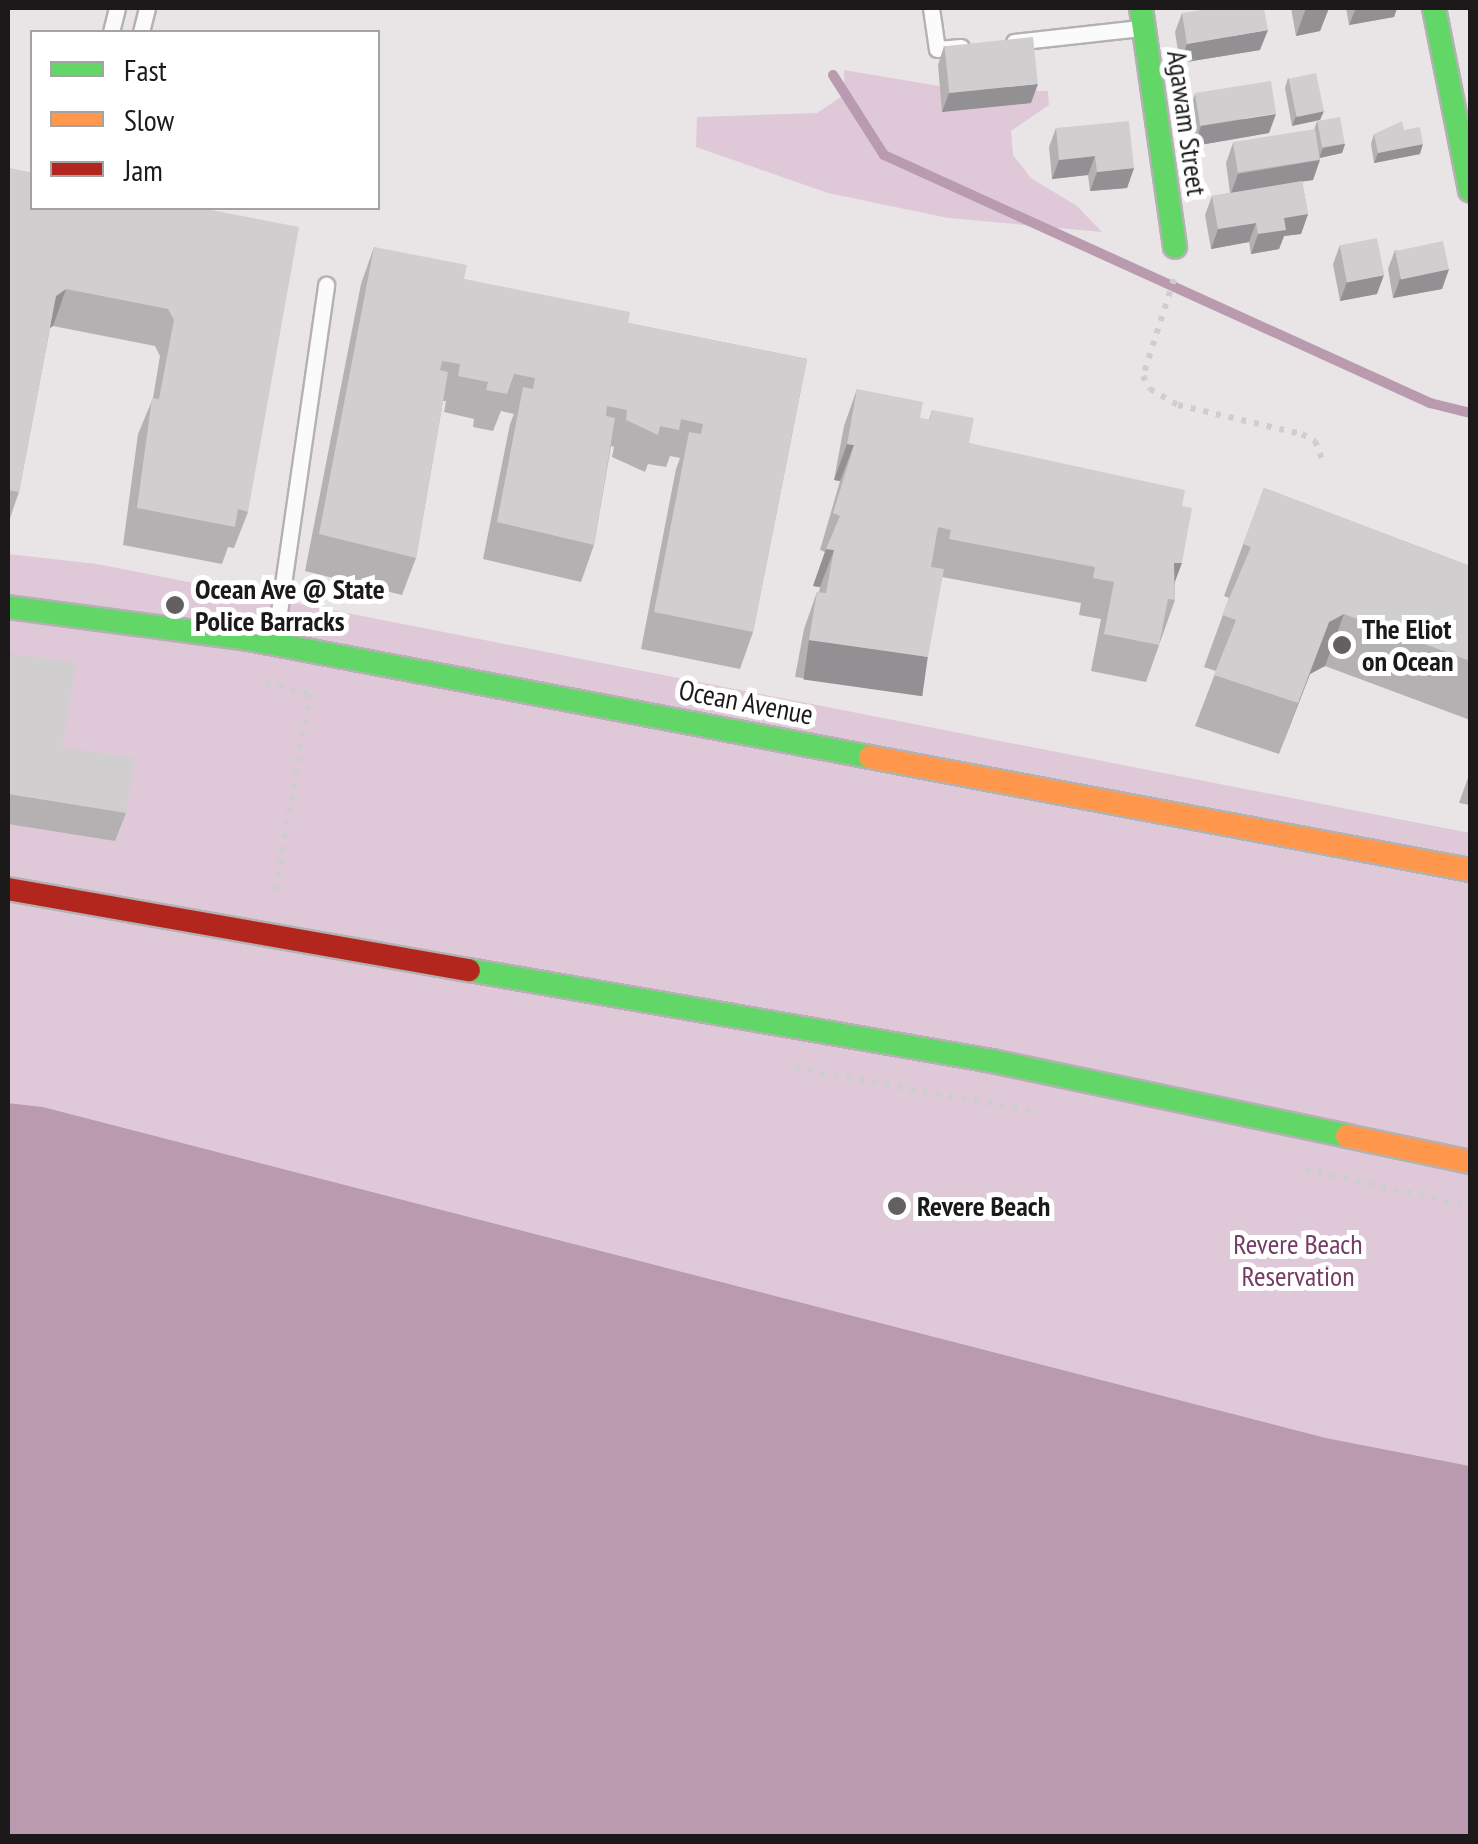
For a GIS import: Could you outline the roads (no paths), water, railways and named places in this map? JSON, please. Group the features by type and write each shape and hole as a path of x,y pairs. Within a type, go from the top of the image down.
{"main road":[{"path":"1434,8 1470,190"},
{"name":"Agawam Street","path":"1142,18 1175,247"},
{"name":"Ocean Avenue","path":"8,607 274,644 1470,870"},
{"path":"8,889 992,1061 1470,1162"}],"lane":[{"path":"931,8 936,49 972,46"},
{"path":"989,44 1142,18"},
{"path":"274,644 326,285"}],"waterway":[{"path":"833,75 884,155 1430,403 1470,413"}],"place":[{"name":"Ocean Ave @ State Police Barracks","path":"175,605"},
{"name":"The Eliot on Ocean","path":"1342,645"},
{"name":"Revere Beach","path":"897,1206"}],"park label":[{"name":"Revere Beach Reservation","path":"1298,1260"}]}
